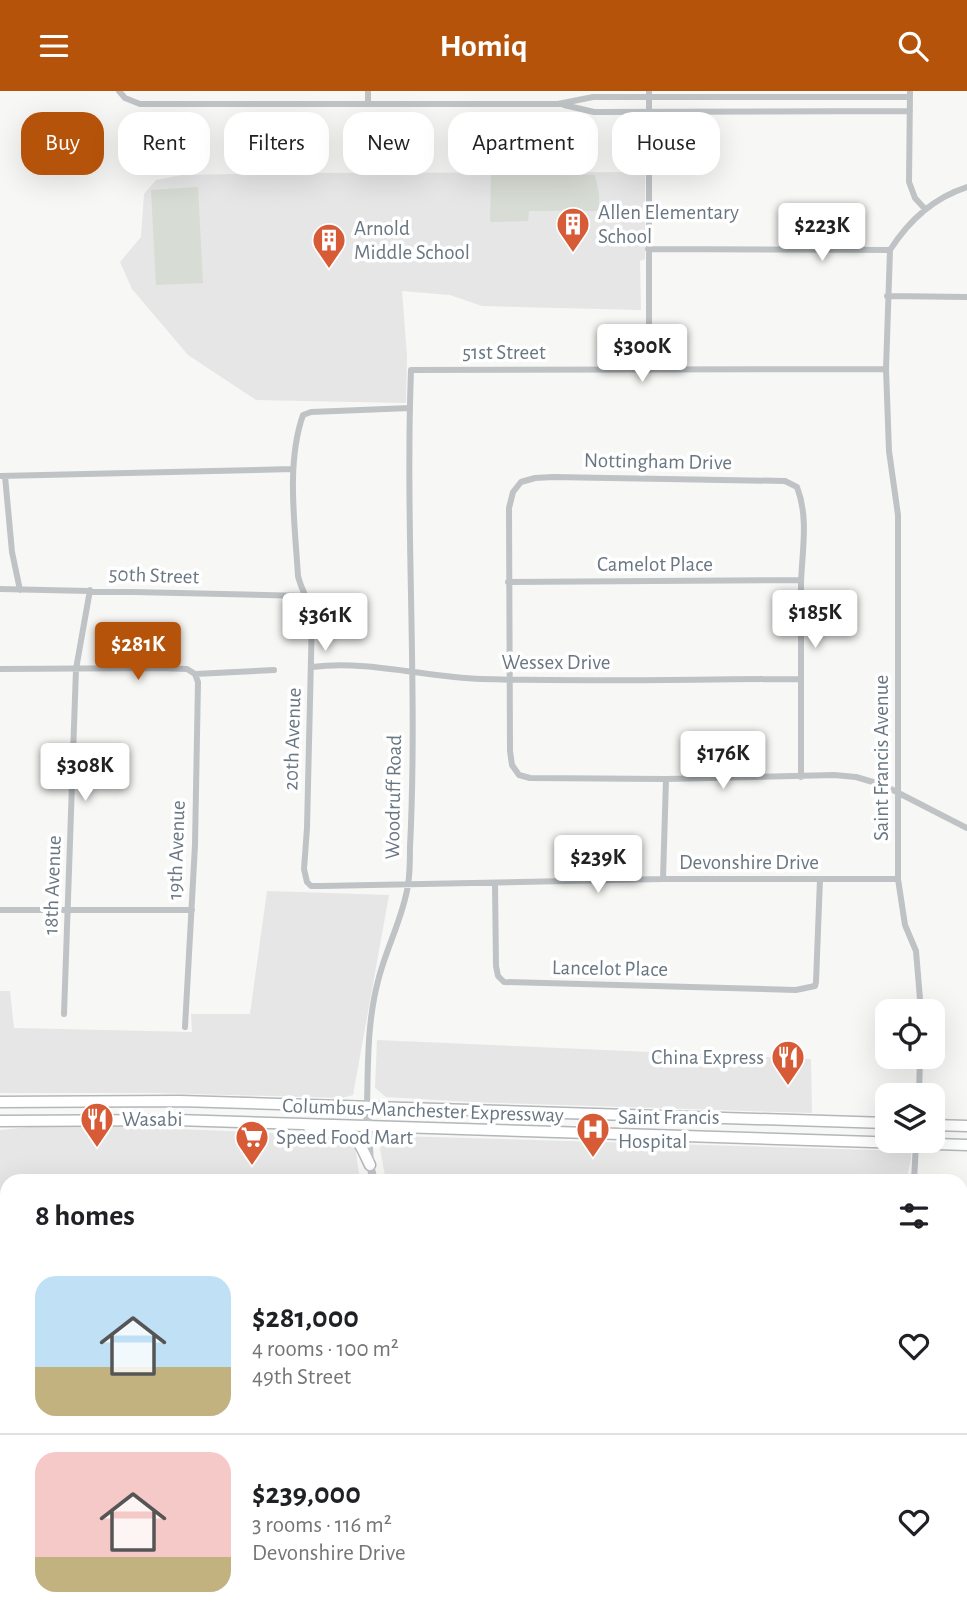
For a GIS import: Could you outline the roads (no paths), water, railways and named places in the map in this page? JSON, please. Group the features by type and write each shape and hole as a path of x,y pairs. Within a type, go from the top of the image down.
{"main road":[{"name":"Columbus-Manchester Expressway","path":"0,1101 180,1101 875,1123"},
{"path":"576,1133 584,1122 634,1121 647,1117"},
{"name":"Columbus-Manchester Expressway","path":"0,1121 78,1119 302,1124 875,1142"},
{"path":"302,1124 314,1131 352,1136 357,1140 370,1165"},
{"path":"945,1125 967,1126"},
{"name":"Columbus-Manchester Expressway","path":"945,1144 967,1145"}],"street":[{"path":"119,91 125,98 140,104 558,104 593,97 649,94 910,94 909,182 915,198 925,209"},
{"path":"368,91 368,104"},
{"path":"649,94 649,370"},
{"path":"558,104 594,112 910,111"},
{"path":"649,249 890,250 904,229 925,209 941,198 967,187"},
{"name":"Saint Francis Avenue","path":"890,250 887,296 889,451 898,515 898,879 905,925 916,951 921,999"},
{"path":"887,296 967,297"},
{"name":"51st Street","path":"410,408 411,369 887,369"},
{"name":"20th Avenue","path":"307,882 304,869 312,615 298,576 293,469 298,431 303,415 311,412 410,408"},
{"name":"Woodruff Road","path":"372,1174 367,1108 368,1052 373,1003 383,961 401,914 408,885 411,846 410,408"},
{"path":"20,590 2,476 293,469"},
{"name":"Nottingham Drive","path":"508,583 509,519 513,492 521,482 553,477 785,481 797,488 802,501 804,522 801,580"},
{"path":"801,580 801,777"},
{"name":"Camelot Place","path":"508,583 801,580"},
{"path":"508,583 510,751 512,765 519,775 530,778 666,779 834,775 856,777 883,785 967,828"},
{"name":"50th Street","path":"0,589 306,596"},
{"name":"18th Avenue","path":"64,1014 75,669 90,590"},
{"name":"Wessex Drive","path":"312,667 358,666 412,673 511,679 801,679"},
{"path":"0,669 187,669 195,674 274,670"},
{"name":"19th Avenue","path":"185,1027 192,910 198,682 195,674"},
{"path":"663,879 666,779"},
{"name":"Devonshire Drive","path":"307,882 322,886 663,879 898,879"},
{"name":"Lancelot Place","path":"495,884 495,966 498,976 504,982 796,990 815,986 820,879"},
{"path":"0,910 192,910"},
{"path":"914,1174 915,1153"}],"place":[{"name":"Allen Elementary School","path":"573,254"},
{"name":"Arnold Middle School","path":"329,270"},
{"name":"China Express","path":"788,1087"},
{"name":"Wasabi","path":"97,1149"},
{"name":"Saint Francis Hospital","path":"593,1159"},
{"name":"Speed Food Mart","path":"252,1167"}]}
